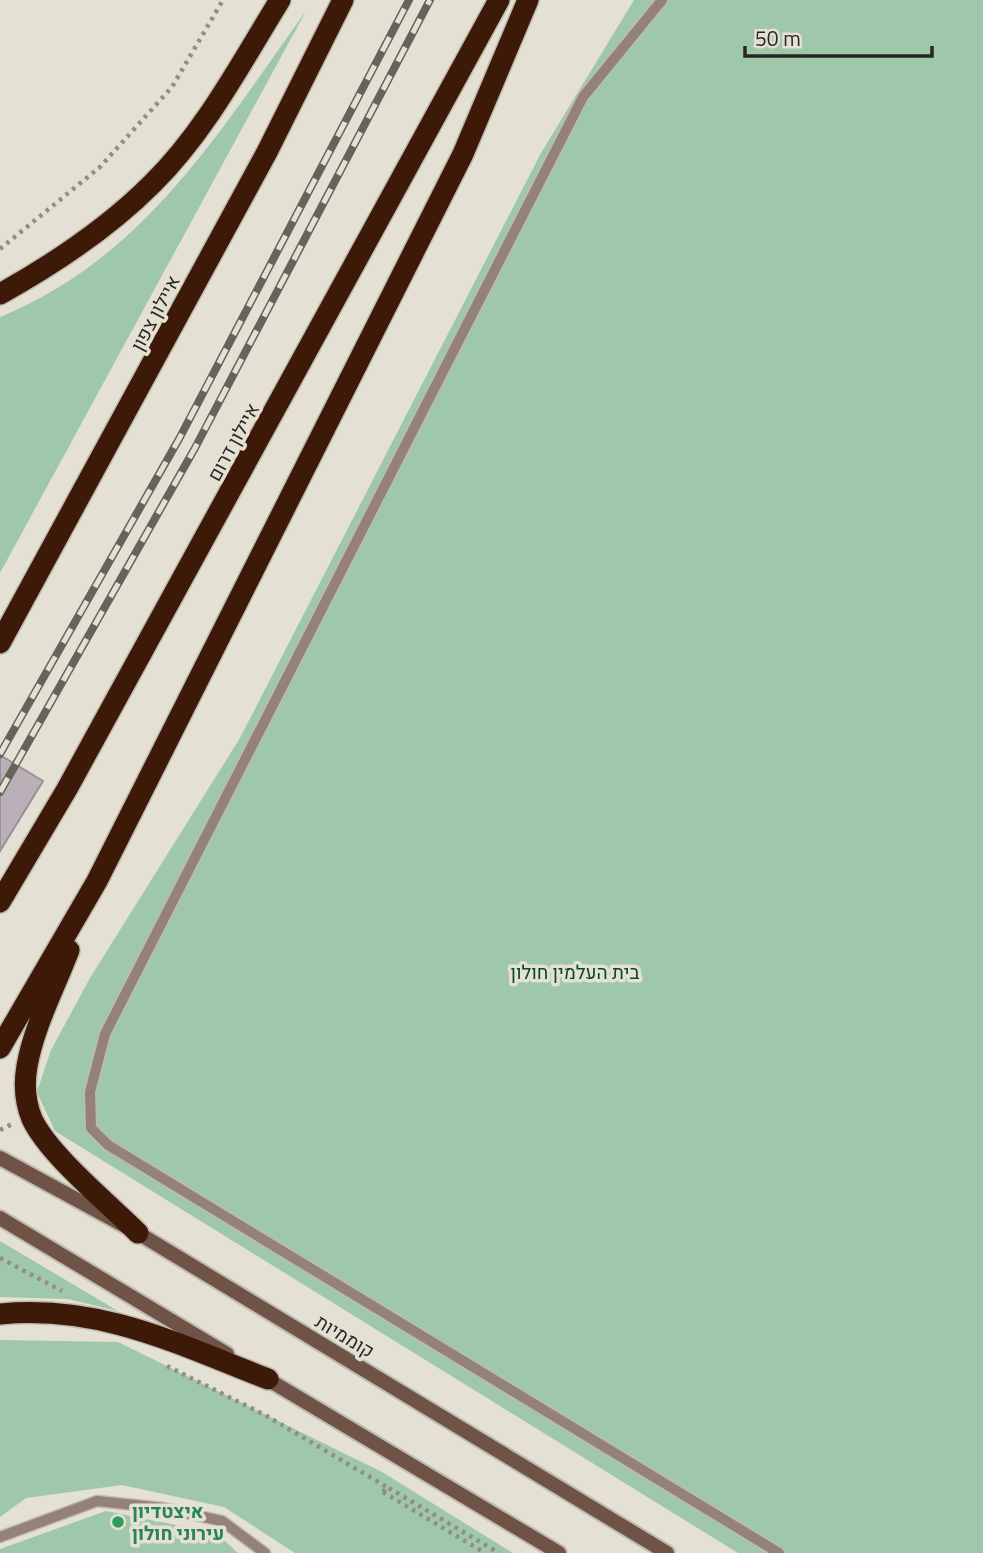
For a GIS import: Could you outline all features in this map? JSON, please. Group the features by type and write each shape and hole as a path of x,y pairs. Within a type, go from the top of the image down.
{"highway":[{"path":"0,294 85,240 152,184 211,110 280,0"},
{"name":"איילון צפון","path":"0,643 261,164 343,0"},
{"name":"איילון דרום","path":"0,902 74,777 499,0"},
{"path":"0,1048 97,881 463,153 528,0"},
{"path":"97,881 32,1048 25,1088 31,1116 46,1140 138,1233"},
{"path":"0,1314 33,1311 71,1313 134,1327 268,1379"}],"main road":[{"name":"קוממיות","path":"0,1158 138,1233 667,1553"},
{"path":"0,1218 559,1553"}],"lane":[{"path":"662,0 583,97 236,773 105,1034 90,1092 91,1128 108,1146 779,1553"},
{"path":"0,1537 97,1501 163,1508 222,1521 265,1553"}],"path":[{"path":"0,249 100,167 172,87 223,0"},
{"path":"0,1258 67,1293 71,1313"},
{"path":"154,1360 265,1415 499,1553"},
{"path":"387,1487 383,1492 485,1553"}],"green space":[{"name":"בית העלמין חולון","path":"634,0 983,0 983,1553 738,1553 55,1131 37,1092 51,1050 90,978 240,738 541,153"},
{"path":"306,11 0,573 0,317 51,292 96,261 137,226 209,145"},
{"path":"0,1241 118,1311 68,1299 0,1297"},
{"path":"0,1340 118,1342 382,1472 513,1553 295,1553 224,1507 122,1485 26,1498 0,1517"},
{"name":"איצטדיון עירוני חולון","path":"106,1511 216,1533 238,1553 0,1553 0,1549"}],"building":[{"path":"0,755 43,781 0,851"}],"railway":[{"path":"0,754 179,439 409,0"},
{"path":"0,792 195,448 430,0"}],"place":[{"name":"איצטדיון עירוני חולון","path":"118,1522"}]}
